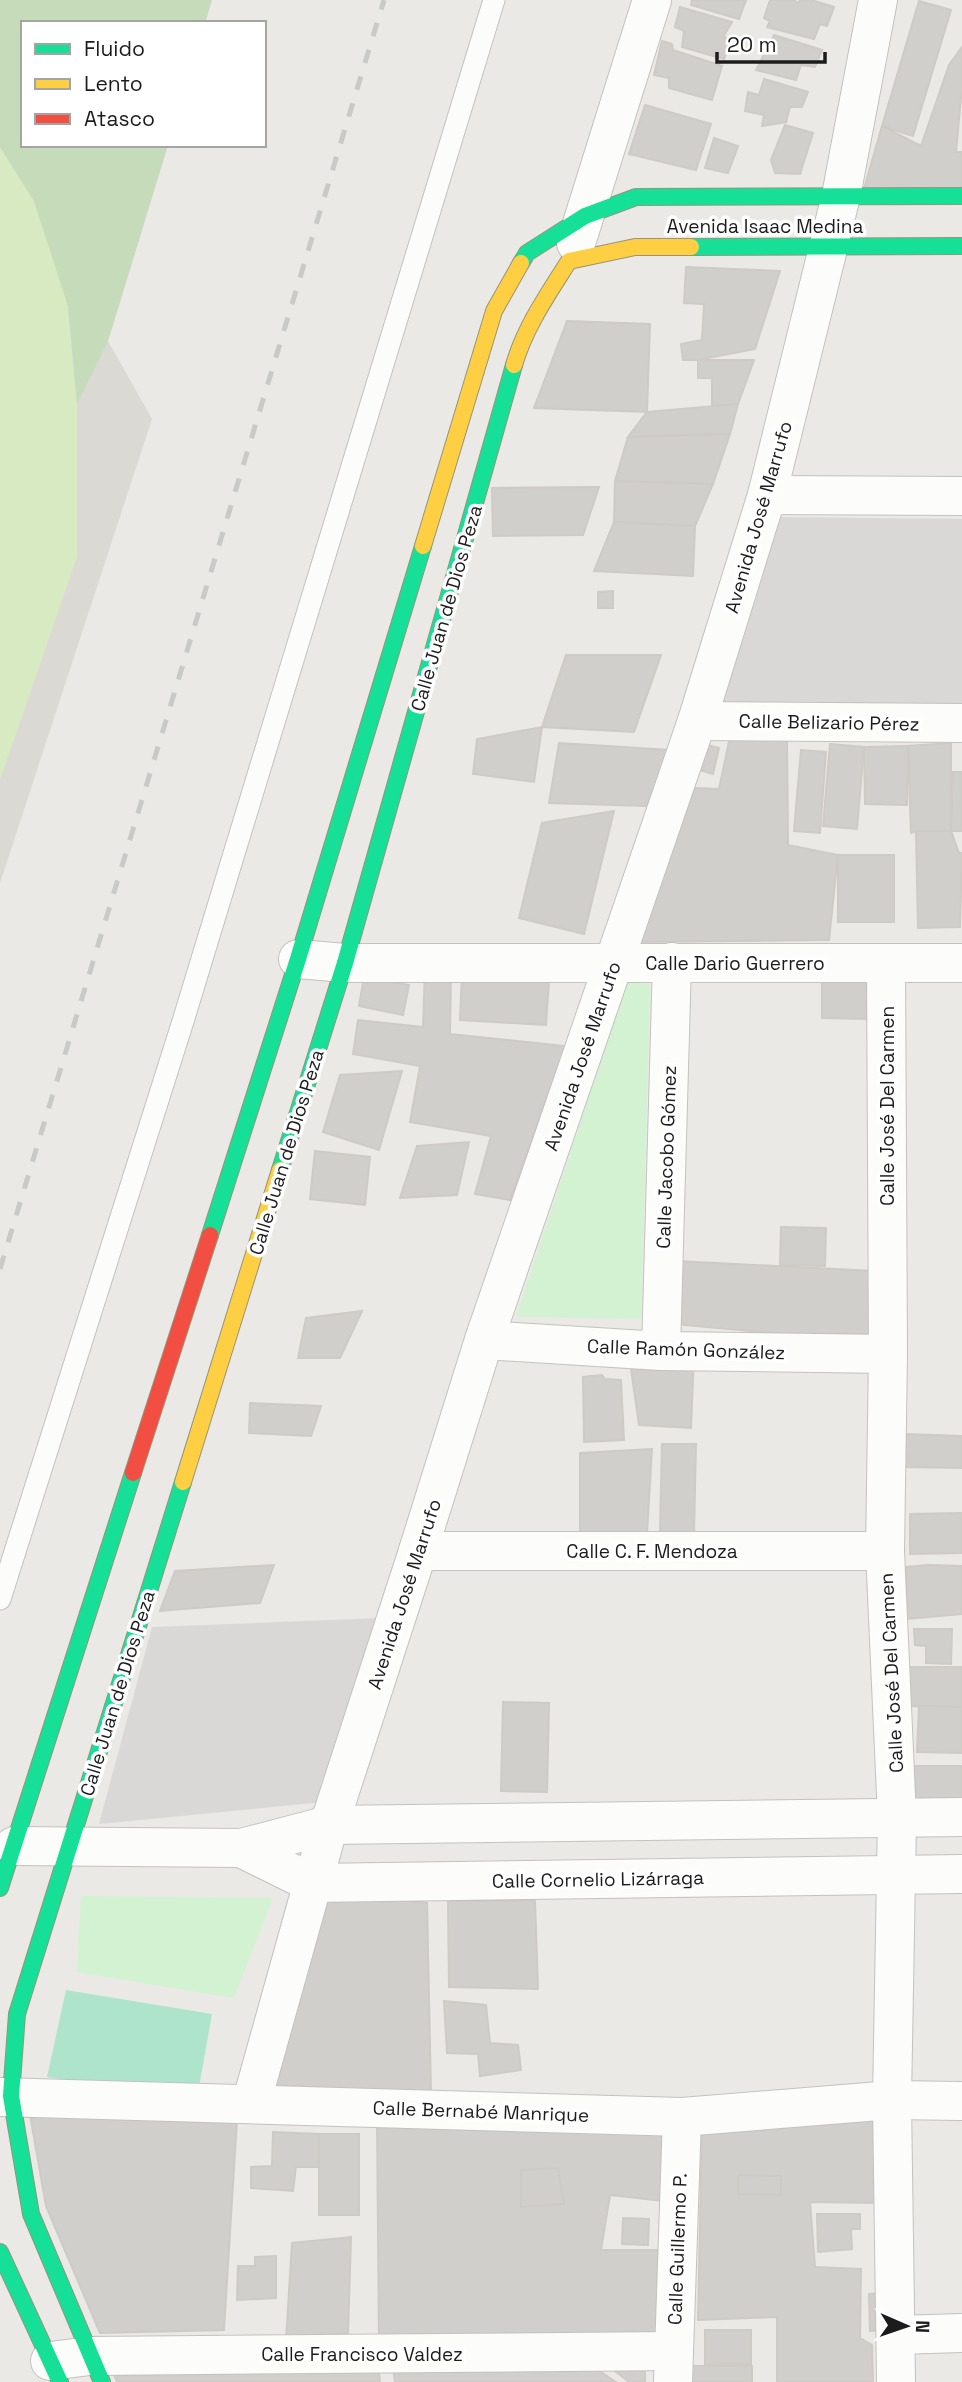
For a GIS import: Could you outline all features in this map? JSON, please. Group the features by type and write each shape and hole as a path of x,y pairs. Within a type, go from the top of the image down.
{"main road":[{"name":"Avenida Isaac Medina","path":"585,216 636,197 962,196"},
{"name":"Calle Juan de Dios Peza","path":"0,1888 298,959 494,311 527,253 585,216"},
{"name":"Avenida Isaac Medina","path":"569,261 635,247 962,246"},
{"name":"Calle Juan de Dios Peza","path":"96,2369 31,2214 6,2097 17,2014 345,963 519,349 545,298 569,261"},
{"path":"0,2252 55,2371"}],"street":[{"name":"Calle Juan de Dios Peza","path":"569,261 652,0"},
{"name":"Avenida José Marrufo","path":"251,2104 329,1825 484,1340 697,721 767,495 841,196 878,0"},
{"path":"767,495 962,496"},
{"name":"Calle Belizario Pérez","path":"697,721 962,723"},
{"name":"Calle Dario Guerrero","path":"298,959 345,963 962,963"},
{"name":"Calle Jacobo Gómez","path":"661,1351 672,962"},
{"name":"Calle José Del Carmen","path":"886,964 888,1354 885,1551 897,1818 892,2100 896,2382"},
{"name":"Calle Ramón González","path":"484,1340 661,1351 888,1354"},
{"name":"Calle C. F. Mendoza","path":"418,1551 885,1551"},
{"name":"Calle Cornelio Lizárraga","path":"14,1846 242,1849 329,1825 962,1817"},
{"name":"Calle Cornelio Lizárraga","path":"242,1849 312,1883 962,1874"},
{"name":"Calle Bernabé Manrique","path":"6,2097 682,2117 892,2100 962,2101"},
{"name":"Calle Guillermo P.","path":"674,2367 682,2117"},
{"path":"896,2335 962,2333"},
{"name":"Calle Francisco Valdez","path":"55,2371 674,2367"}],"lane":[{"path":"0,1599 184,1018 494,0"}],"shaded area":[{"path":"0,0 212,0 206,21 21,21 21,147 167,147 108,341 152,419 0,883"},
{"path":"777,517 962,519 962,705 716,707"},
{"path":"379,1618 324,1802 99,1824 152,1627"}],"green space":[{"path":"0,0 212,0 206,21 21,21 21,147 167,147 108,341 77,404 68,306 34,201 0,147"},
{"path":"0,147 34,201 68,306 77,404 77,557 0,780"},
{"path":"627,983 650,984 641,1319 516,1317"},
{"path":"81,1896 273,1898 234,1998 77,1972"},
{"path":"66,1990 212,2014 197,2098 47,2077"}],"building":[{"path":"692,0 746,0 739,19 691,5"},
{"path":"770,0 793,0 799,3 800,0 811,0 834,7 827,26 820,24 814,39 767,27 770,21 764,18"},
{"path":"919,1 951,10 913,136 882,126"},
{"path":"680,7 732,22 723,37 732,39 724,59 682,47 684,31 675,27"},
{"path":"774,35 822,50 815,67 801,65 796,80 756,70"},
{"path":"662,41 672,44 673,50 722,66 712,100 669,88 669,78 654,75"},
{"path":"962,47 962,87 956,152 962,152 962,188 864,189 882,126 921,146 949,65"},
{"path":"764,79 808,92 802,107 790,107 786,122 762,126 764,115 745,111 748,92 759,95"},
{"path":"645,105 711,124 696,170 629,154"},
{"path":"785,125 813,133 800,174 775,173 771,160"},
{"path":"714,138 738,146 728,173 705,168"},
{"path":"686,267 780,271 755,349 698,360 683,360 681,344 702,340 704,304 684,303"},
{"path":"567,321 650,324 647,412 534,408"},
{"path":"698,360 754,360 738,404 712,405 712,378 698,378"},
{"path":"738,404 730,434 628,437 647,412"},
{"path":"730,434 713,484 615,481 628,437"},
{"path":"615,481 713,484 695,526 614,522"},
{"path":"599,487 583,535 493,536 492,488"},
{"path":"614,522 695,526 693,576 594,571"},
{"path":"613,591 613,608 598,608 598,592"},
{"path":"566,655 661,655 634,732 542,727"},
{"path":"542,727 534,782 473,774 477,739"},
{"path":"731,732 787,737 788,845 838,855 829,940 636,942 695,788 719,789"},
{"path":"559,743 669,750 647,806 549,803"},
{"path":"700,743 719,748 713,774 693,768"},
{"path":"951,743 951,831 911,833 908,746"},
{"path":"830,744 864,747 857,829 823,826"},
{"path":"908,746 907,805 865,804 864,747"},
{"path":"801,750 826,752 820,833 794,831"},
{"path":"953,772 962,772 962,831 951,831"},
{"path":"614,811 584,934 519,918 542,823"},
{"path":"916,831 951,831 959,853 962,853 960,927 918,928"},
{"path":"838,855 894,855 894,922 838,922"},
{"path":"425,971 451,972 450,1034 565,1046 510,1200 475,1194 491,1136 410,1122 420,1066 353,1054 358,1020 423,1027"},
{"path":"462,975 549,980 546,1025 460,1020"},
{"path":"364,977 409,985 403,1015 359,1006"},
{"path":"822,980 868,981 867,1019 822,1018"},
{"path":"402,1071 379,1150 323,1132 340,1075"},
{"path":"469,1142 457,1195 400,1198 417,1146"},
{"path":"315,1151 370,1157 365,1205 310,1199"},
{"path":"781,1227 826,1228 825,1266 780,1265"},
{"path":"677,1261 873,1271 871,1342 675,1324"},
{"path":"362,1311 340,1358 298,1358 306,1318"},
{"path":"694,1353 691,1428 639,1425 629,1355"},
{"path":"602,1375 605,1379 621,1380 624,1440 584,1442 583,1377"},
{"path":"250,1403 321,1406 311,1436 249,1433"},
{"path":"904,1434 962,1436 962,1468 903,1467"},
{"path":"662,1444 696,1444 694,1533 660,1532"},
{"path":"652,1449 647,1533 580,1532 580,1453"},
{"path":"962,1513 962,1553 910,1554 910,1514"},
{"path":"274,1565 260,1603 160,1611 175,1571"},
{"path":"962,1566 962,1614 907,1619 906,1567"},
{"path":"914,1629 952,1629 951,1664 926,1663 926,1646 915,1645"},
{"path":"907,1667 962,1667 962,1707 904,1706"},
{"path":"503,1702 549,1703 547,1792 501,1791"},
{"path":"919,1706 962,1707 962,1753 917,1752"},
{"path":"909,1766 962,1766 962,1801 911,1800"},
{"path":"328,1891 427,1903 431,2092 266,2091"},
{"path":"448,1901 535,1901 538,1989 449,1987"},
{"path":"444,2001 486,2005 490,2043 518,2045 521,2070 480,2076 478,2054 447,2053"},
{"path":"29,2109 237,2119 224,2330 100,2333 46,2206"},
{"path":"875,2118 877,2203 810,2202 815,2267 861,2269 860,2338 872,2345 873,2382 777,2382 777,2317 698,2320 702,2127"},
{"path":"377,2121 665,2134 663,2201 610,2195 601,2250 661,2250 658,2337 379,2342"},
{"path":"273,2132 319,2134 319,2167 296,2167 293,2191 251,2188 251,2167 272,2166"},
{"path":"319,2134 359,2134 359,2215 319,2215"},
{"path":"558,2168 564,2204 521,2207 521,2170"},
{"path":"738,2175 781,2176 781,2195 738,2194"},
{"path":"817,2214 860,2214 860,2229 851,2229 852,2249 818,2252"},
{"path":"623,2218 649,2219 648,2245 622,2244"},
{"path":"351,2237 348,2333 286,2340 292,2243"},
{"path":"276,2256 276,2298 237,2300 238,2266 255,2266 255,2257"},
{"path":"884,2293 884,2330 870,2331 869,2294"},
{"path":"705,2330 751,2330 751,2364 705,2365"},
{"path":"686,2366 752,2366 752,2382 686,2382"},
{"path":"111,2367 379,2371 380,2382 117,2382"},
{"path":"610,2367 645,2367 645,2382 629,2382"},
{"path":"393,2368 595,2368 616,2382 395,2382"}],"railway":[{"path":"0,1269 384,0"}],"traffic: fast":[{"path":"521,263 527,253 585,216 636,197 962,196"},
{"path":"691,247 962,246"},
{"path":"280,1170 345,963 514,365"},
{"path":"210,1235 298,959 423,546"},
{"path":"0,1888 133,1473"},
{"path":"102,2382 31,2214 11,2096 17,2014 183,1482"},
{"path":"0,2252 60,2382"}],"traffic: slow":[{"path":"514,365 531,324 569,261 635,247 691,247"},
{"path":"423,546 494,311 521,263"},
{"path":"183,1482 280,1170"}],"traffic: jam":[{"path":"133,1473 210,1235"}]}
